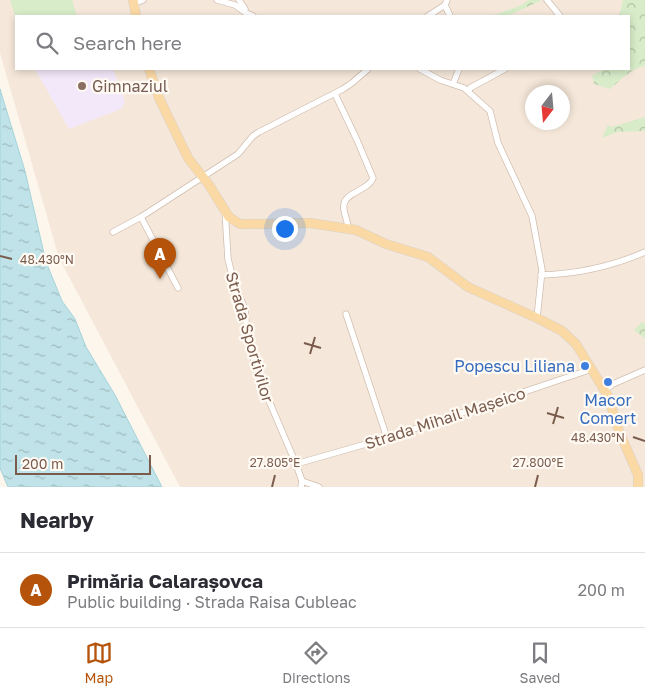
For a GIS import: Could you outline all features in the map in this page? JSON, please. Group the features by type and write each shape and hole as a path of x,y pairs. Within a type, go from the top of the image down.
{"main road":[{"path":"133,2 136,15"},
{"path":"149,70 155,88 192,164 230,217 240,224 310,223 363,232 386,244 422,254 468,287 537,318 569,336 605,390 619,431 638,475 638,487"}],"street":[{"path":"133,2 142,0"},
{"path":"218,0 238,6 246,15"},
{"path":"239,0 246,15"},
{"path":"547,0 559,15"},
{"path":"429,15 446,3 450,15"},
{"path":"113,232 141,217 201,176 238,154 253,136 335,94 367,70"},
{"path":"422,70 440,80 459,85 490,111 498,143 532,216 541,275 537,318"},
{"path":"452,84 459,70"},
{"path":"468,91 470,88 503,70"},
{"path":"335,94 373,178 369,185 346,200 344,204 348,228"},
{"name":"Strada Sportivilor","path":"225,210 228,259 234,283 243,303 247,334 253,358 275,418 296,464 302,484"},
{"path":"141,217 178,288"},
{"path":"541,275 611,265 645,252"},
{"path":"346,314 386,438"},
{"name":"Strada Mihail Mașeico","path":"296,464 386,438 592,369"},
{"path":"605,390 613,384 645,370"},
{"path":"302,484 319,487"}],"shaded area":[{"path":"0,0 645,0 645,487 180,487 59,258 0,53"},
{"name":"Gimnaziul","path":"36,70 113,70 125,102 121,109 69,129"}],"green space":[{"path":"10,0 72,0 77,15 15,15"},
{"path":"529,0 542,0 510,15 495,15"},
{"path":"623,0 645,0 645,66 630,72 610,89 594,84 592,76 602,70 630,70 630,15 619,15"},
{"path":"645,117 645,131 618,132 602,138 608,125 612,127"},
{"path":"642,322 645,323 645,338 634,330"}],"water":[{"path":"0,89 25,171 46,262 62,301 75,319 86,347 115,395 162,487 8,487 0,468"}],"place":[{"name":"Gimnaziul","path":"82,86"},
{"name":"Primăria Calarașovca","path":"160,279"},
{"name":"Popescu Liliana","path":"585,366"},
{"name":"Macor Comert","path":"608,382"}]}
